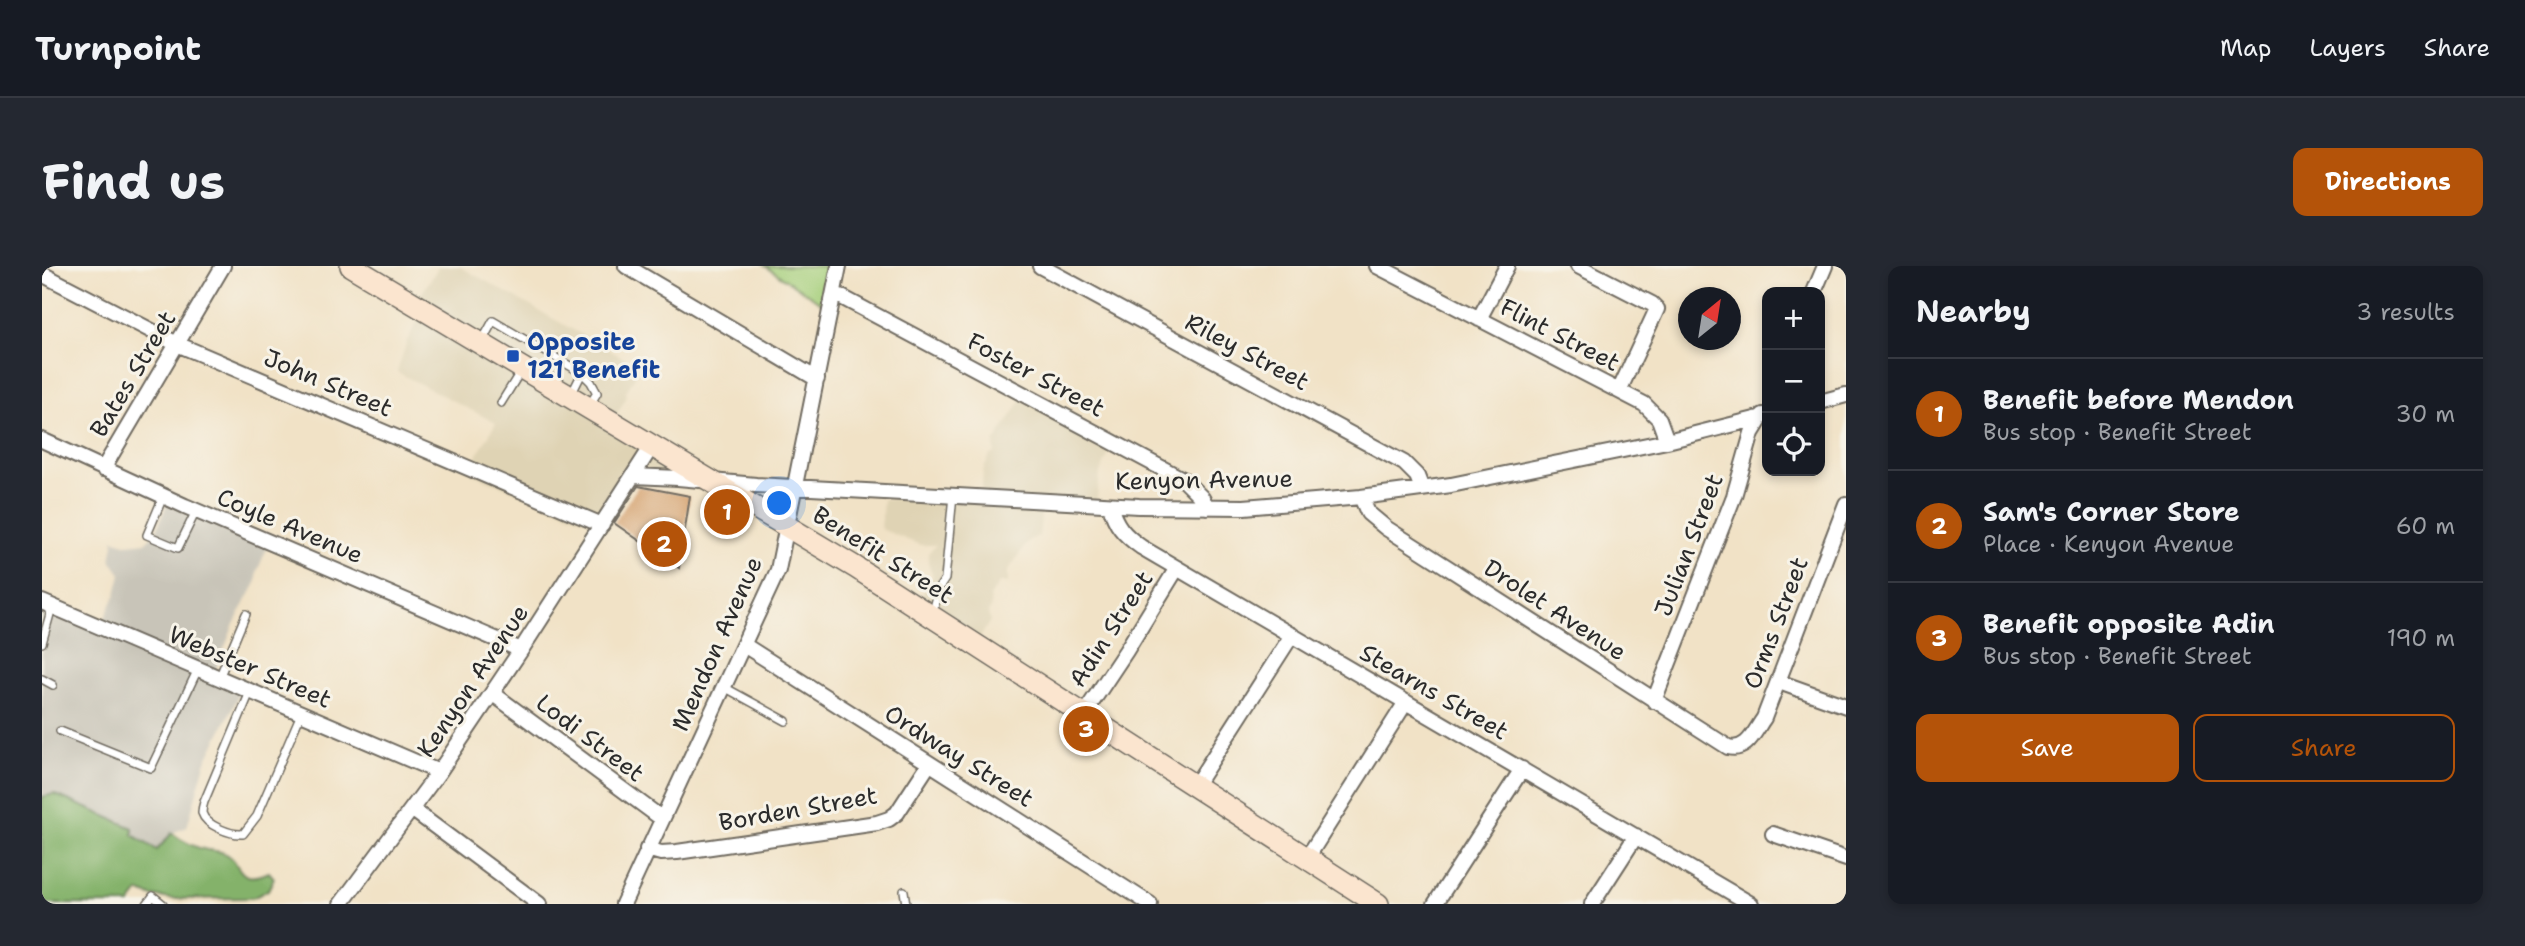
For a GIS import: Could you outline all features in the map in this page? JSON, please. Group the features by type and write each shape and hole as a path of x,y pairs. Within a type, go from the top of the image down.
{"street":[{"name":"Bates Street","path":"103,469 223,266"},
{"name":"Benefit Street","path":"351,266 788,526 1378,904"},
{"path":"626,266 817,379"},
{"name":"Mendon Avenue","path":"623,904 776,576 839,266"},
{"name":"Riley Street","path":"1040,266 1404,463 1417,476 1422,489"},
{"name":"Flint Street","path":"1377,266 1619,391 1652,411 1664,428 1667,442"},
{"path":"1479,319 1507,266"},
{"path":"1578,266 1652,303 1657,309 1619,391"},
{"path":"1816,287 1825,266"},
{"name":"John Street","path":"42,274 177,344 601,525"},
{"name":"Foster Street","path":"834,293 1184,480 1207,507"},
{"path":"1825,401 1846,395"},
{"name":"Kenyon Avenue","path":"634,476 713,483 1110,505 1244,507 1422,489 1667,442 1762,414"},
{"name":"Julian Street","path":"1654,701 1734,496 1752,433 1762,418"},
{"name":"Coyle Avenue","path":"42,440 196,511 521,650"},
{"name":"Kenyon Avenue","path":"341,904 439,772 652,446"},
{"name":"Drolet Avenue","path":"1361,497 1368,513 1386,528 1654,701 1737,750"},
{"name":"Orms Street","path":"1737,750 1744,747 1764,718 1846,504"},
{"name":"Stearns Street","path":"1110,505 1113,517 1122,532 1141,547 1750,904"},
{"name":"Adin Street","path":"1084,714 1177,568"},
{"name":"Webster Street","path":"47,604 439,772"},
{"path":"1195,786 1292,635"},
{"name":"Ordway Street","path":"744,645 1150,904"},
{"path":"1779,681 1846,706"},
{"name":"Lodi Street","path":"492,693 661,818"},
{"path":"1307,858 1406,702"},
{"name":"Borden Street","path":"648,849 661,853 677,852 889,819 897,813 929,764"},
{"path":"1435,904 1522,769"},
{"path":"413,810 539,904"},
{"path":"1773,834 1846,859"},
{"path":"1592,904 1636,836"}],"lane":[{"path":"481,344 493,321 582,373 597,393 579,402"},
{"path":"501,403 523,369"},
{"path":"579,402 582,373"},
{"path":"932,616 936,596 945,579 953,495"},
{"path":"164,496 147,535 178,548 196,511"},
{"path":"42,643 47,604"},
{"path":"219,678 246,614"},
{"path":"60,731 151,768 198,669"},
{"path":"42,679 53,685"},
{"path":"724,687 786,721"},
{"path":"250,692 202,812 205,818 234,835 243,834 257,816 301,714"},
{"path":"904,891 906,904"},
{"path":"147,904 153,897 163,904"}],"shaded area":[{"path":"439,266 459,266 636,365 639,369 611,424 704,482 653,481 631,486 601,526 472,474 478,454 496,423 397,372 407,341 421,315 413,307"},
{"path":"1022,399 1112,446 1100,473 1096,507 1042,507 1039,536 1029,540 1008,571 1008,583 1000,582 990,597 990,621 975,646 914,611 933,577 928,553 936,545 920,545 881,529 883,499 981,500 983,471 990,455 995,453 994,443"},
{"path":"167,504 268,545 257,572 257,581 234,624 213,676 241,691 205,763 187,827 172,833 157,850 133,835 133,828 121,822 54,794 42,797 42,605 100,628 116,594 121,574 111,560 113,539 128,544 146,542 156,532"}],"green space":[{"path":"765,266 830,266 823,304"},
{"path":"54,794 133,828 133,835 157,850 172,833 194,846 230,856 244,874 258,876 269,872 274,878 268,890 253,898 172,899 139,892 130,904 42,904 42,797"}],"building":[{"path":"638,486 690,496 679,568 614,523"}],"place":[{"name":"Opposite 121 Benefit","path":"513,356"},
{"name":"Benefit before Mendon","path":"727,512"},
{"name":"Sam's Corner Store","path":"664,544"},
{"name":"Benefit opposite Adin","path":"1086,729"}]}
